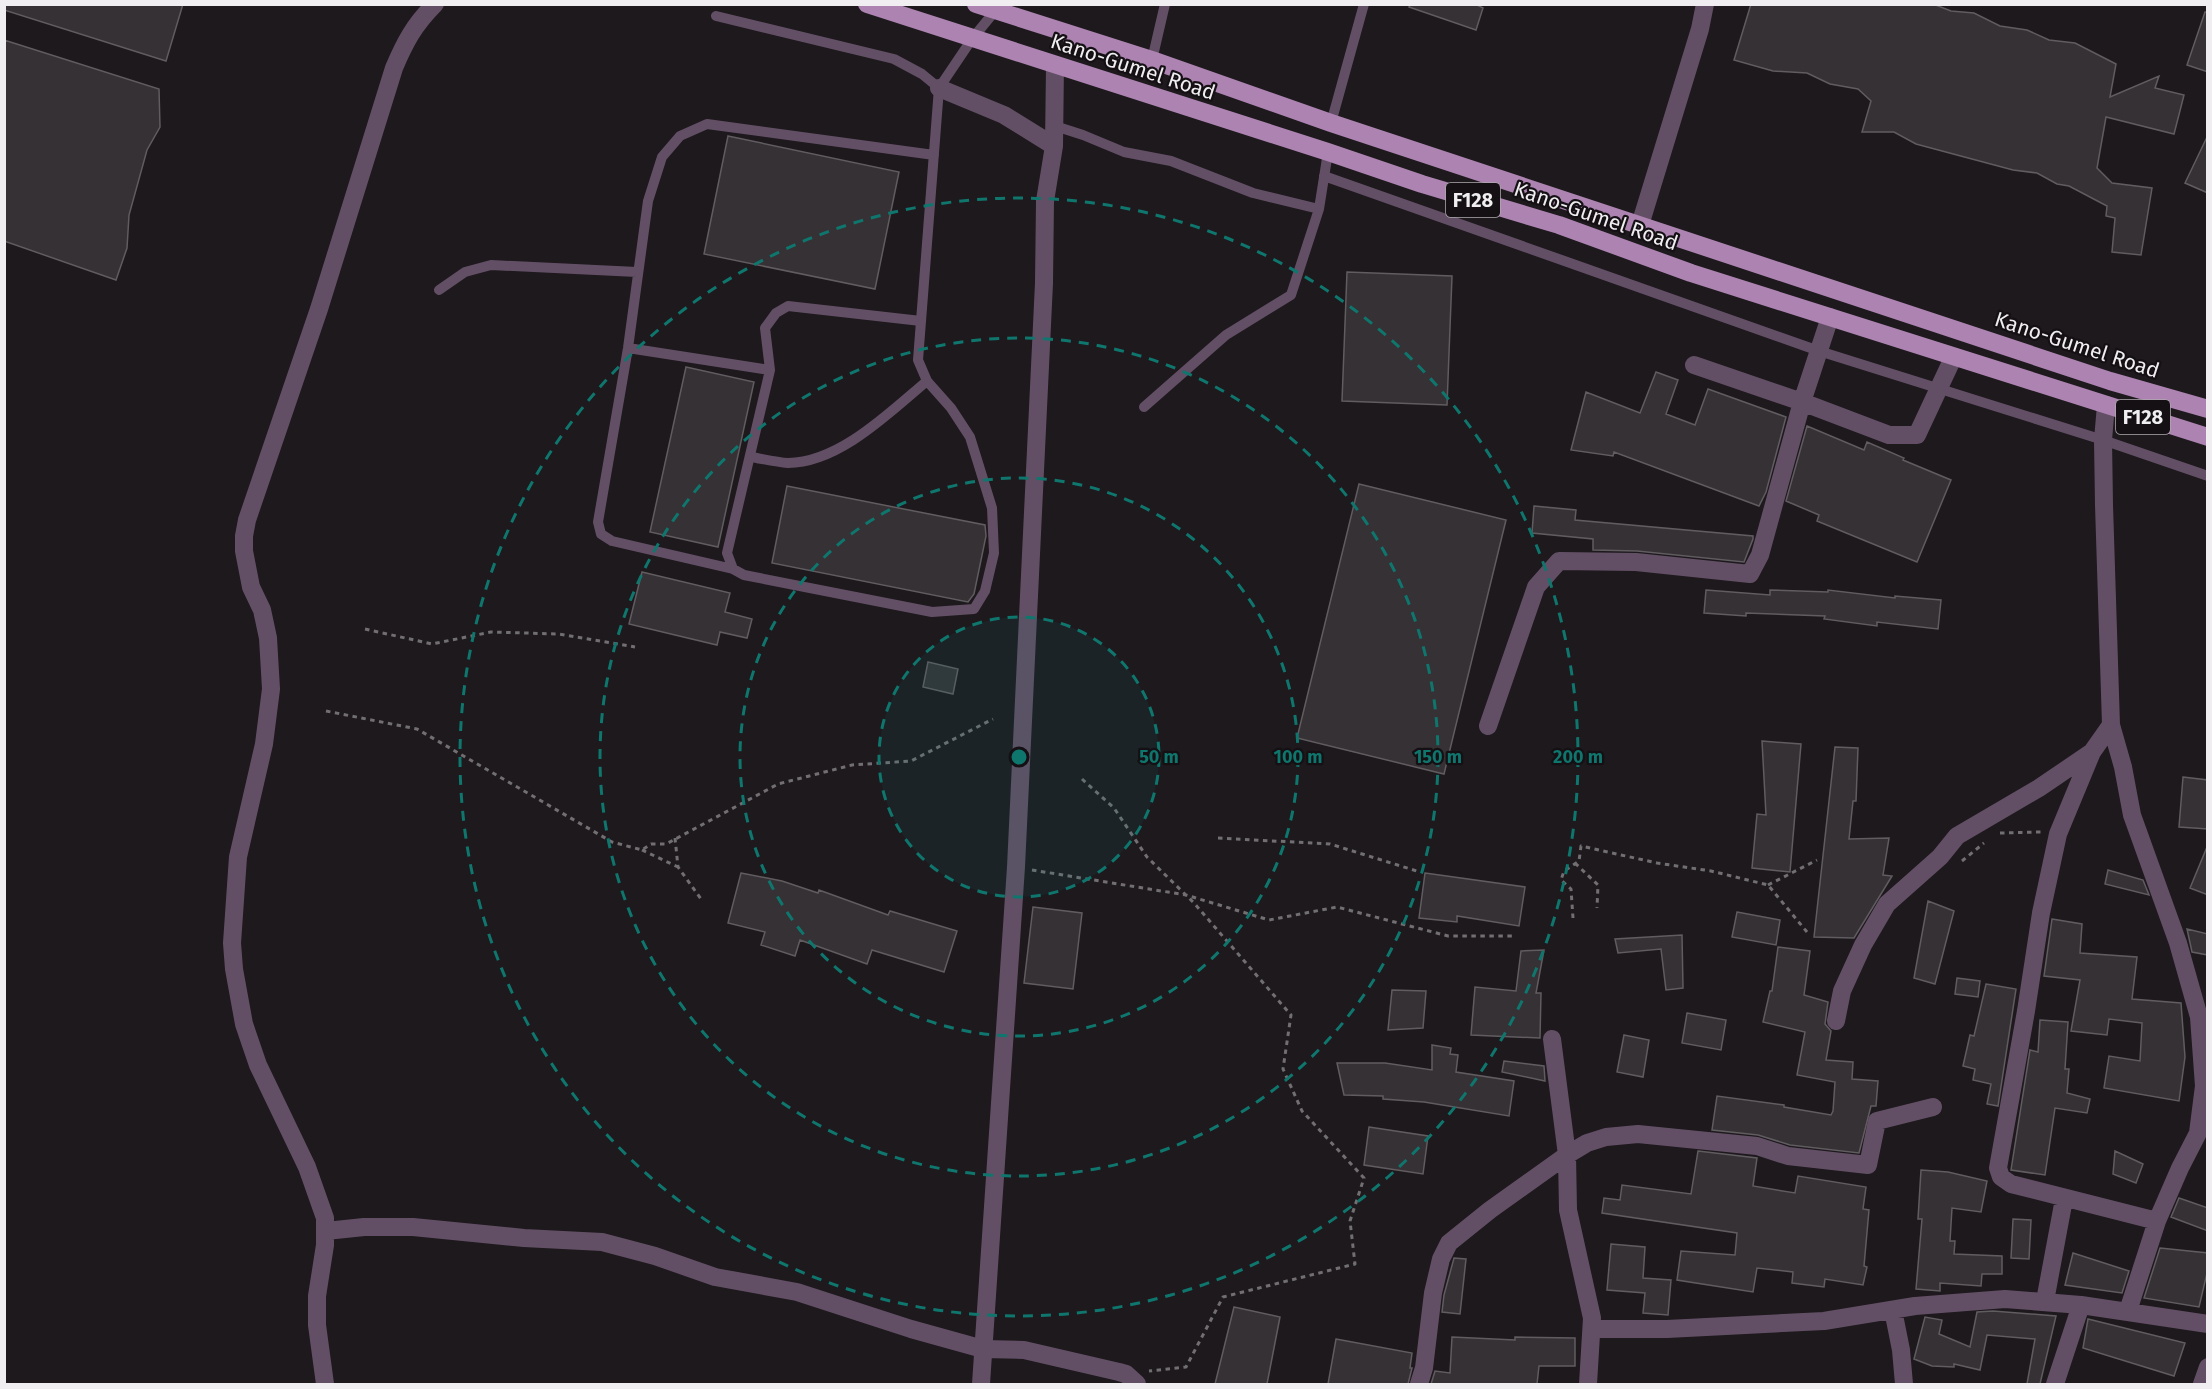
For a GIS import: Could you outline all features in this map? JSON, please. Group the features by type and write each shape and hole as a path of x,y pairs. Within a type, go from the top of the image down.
{"main road":[{"name":"Kano-Gumel Road","path":"867,4 1422,184 1559,225 1691,273 1902,339 1953,358 2208,437"},
{"name":"Kano-Gumel Road","path":"976,4 1152,60 1331,123 2110,381 2208,409"},
{"path":"1902,339 1910,314"}],"street":[{"path":"325,1384 317,1325 317,1296 326,1232 321,1204 258,1065 244,1024 234,969 232,943 238,857 264,744 271,689 268,639 262,610 251,587 244,551 244,536 247,520 319,309 394,68 405,41 435,4"},
{"path":"1640,225 1706,4"},
{"path":"981,1384 1016,867 1046,201 1055,126 1055,65"},
{"path":"939,88 1004,115 1054,146"},
{"path":"1488,726 1536,587 1558,561 1636,562 1750,574 1760,555 1802,402 1830,317"},
{"path":"1694,365 1889,435 1917,435 1953,358"},
{"path":"2106,405 2103,440 2111,725 2123,767 2132,815 2178,943 2199,1017 2204,1086 2203,1134 2180,1168 2157,1221 2128,1311"},
{"path":"2111,725 2092,752 2058,834 2041,913 1998,1168 2001,1177 2011,1184 2157,1221"},
{"path":"1836,1021 1842,991 1863,945 1887,904 1940,857 1956,836 2039,788 2092,752"},
{"path":"1552,1039 1567,1155 1568,1210 1592,1317 1588,1384"},
{"path":"1419,1384 1424,1368 1433,1293 1441,1258 1449,1243 1490,1210 1587,1143 1606,1137 1638,1134 1757,1146 1788,1156 1868,1166 1877,1121 1933,1107"},
{"path":"2045,1301 2064,1199"},
{"path":"326,1232 364,1227 413,1227 525,1238 602,1242 655,1256 715,1277 797,1292 911,1329 983,1349 1024,1350 1131,1379"},
{"path":"1592,1329 1667,1329 1824,1321 1893,1310 2005,1299 2082,1305 2208,1324"},
{"path":"2055,1384 2082,1305"},
{"path":"1893,1310 1901,1350 1904,1384"},
{"path":"2202,1384 2208,1367"}],"lane":[{"path":"1152,60 1165,4"},
{"path":"1331,123 1364,4"},
{"path":"934,155 707,124 680,136 662,157 648,201 628,348 601,500 598,522 601,534 612,541 733,569 744,575 932,612 974,609 985,591 994,553 993,508 970,437 951,408 927,381 918,360 934,155 939,88 972,39 995,11"},
{"path":"716,16 894,59 922,74 939,88"},
{"path":"1055,126 1124,152 1171,161 1253,193 1319,209"},
{"path":"1144,407 1226,335 1291,295 1319,209 1328,152"},
{"path":"1324,176 1819,351 2103,440 2208,477"},
{"path":"439,290 465,272 491,265 638,272"},
{"path":"733,569 728,561 727,553 770,370 765,328 776,313 788,306 921,321"},
{"path":"628,348 770,370"},
{"path":"751,457 789,463 823,456 863,434 927,381"}],"path":[{"path":"365,629 432,644 490,632 558,634 635,647"},
{"path":"326,711 417,729 612,842 642,850 678,867 701,899"},
{"path":"642,850 651,844 666,844 778,784 852,765 911,761 993,719"},
{"path":"1082,779 1114,808 1147,857 1186,895 1291,1015 1283,1069 1302,1111 1364,1178 1350,1221 1355,1264 1223,1297 1186,1367 1131,1379"},
{"path":"1995,834 2032,831 2058,834"},
{"path":"675,838 678,867"},
{"path":"1218,838 1330,844 1420,872"},
{"path":"1961,861 1987,841"},
{"path":"1573,918 1571,889 1561,880 1564,871 1579,861 1581,846 1657,863 1711,870 1768,885 1807,932"},
{"path":"1768,885 1817,860"},
{"path":"1575,863 1598,885 1597,908"},
{"path":"1016,867 1186,895 1269,920 1337,907 1448,936 1515,936"}],"building":[{"path":"4,4 183,4 166,61 4,10"},
{"path":"1410,4 1475,4 1483,8 1476,30 1409,7"},
{"path":"1751,4 1933,4 1951,11 1974,13 2000,26 2027,30 2049,40 2075,43 2116,64 2110,97 2159,76 2155,88 2184,95 2174,134 2106,117 2097,168 2112,183 2152,188 2141,255 2112,252 2115,218 2106,216 2107,206 2069,186 2057,184 2037,173 2013,170 1916,144 1894,132 1862,132 1871,101 1858,89 1830,84 1807,73 1773,71 1734,60"},
{"path":"2205,12 2208,12 2208,72 2187,65"},
{"path":"4,40 159,89 160,127 147,150 129,215 127,248 116,280 4,241"},
{"path":"2208,135 2208,193 2185,183"},
{"path":"728,136 899,172 875,289 704,254"},
{"path":"1347,272 1452,276 1447,405 1342,401"},
{"path":"686,367 754,382 718,547 650,532"},
{"path":"1656,372 1678,380 1666,414 1695,425 1708,389 1786,417 1766,492 1759,506 1614,452 1613,456 1571,450 1586,392 1640,413"},
{"path":"1807,426 1864,450 1867,442 1951,480 1917,562 1817,521 1819,515 1786,501"},
{"path":"1359,484 1506,520 1444,774 1297,738"},
{"path":"787,486 985,525 986,536 974,594 968,602 772,563"},
{"path":"1534,506 1576,510 1575,520 1753,536 1753,539 1744,562 1637,551 1593,550 1593,539 1532,533"},
{"path":"642,572 730,593 725,612 752,619 747,638 720,632 717,645 629,624"},
{"path":"1706,590 1770,595 1770,590 1828,592 1828,590 1895,598 1895,596 1941,600 1938,629 1877,622 1877,626 1824,619 1825,616 1746,613 1746,616 1704,613"},
{"path":"928,662 958,669 953,694 923,687"},
{"path":"1762,741 1801,744 1790,872 1752,868 1757,814 1766,815"},
{"path":"1835,747 1858,748 1856,801 1853,801 1849,839 1889,838 1883,875 1892,876 1854,938 1814,937"},
{"path":"2183,777 2208,780 2208,829 2179,827"},
{"path":"2208,847 2208,895 2190,888"},
{"path":"2108,870 2143,880 2149,895 2105,884"},
{"path":"741,873 782,881 818,893 819,890 888,915 890,911 957,931 944,972 872,950 867,964 800,940 795,956 761,945 765,932 728,923"},
{"path":"1425,873 1525,887 1519,926 1457,916 1457,922 1419,918"},
{"path":"1928,901 1954,911 1935,984 1914,978"},
{"path":"1033,907 1082,913 1073,989 1024,983"},
{"path":"1737,912 1780,920 1776,945 1732,937"},
{"path":"2052,919 2082,924 2080,953 2137,957 2132,999 2181,1003 2185,1057 2179,1101 2104,1088 2109,1056 2140,1061 2142,1023 2109,1019 2107,1035 2071,1031 2080,980 2044,976"},
{"path":"2187,929 2208,934 2208,955 2192,952"},
{"path":"1682,935 1683,988 1666,990 1661,949 1618,953 1615,939"},
{"path":"1778,947 1810,951 1804,995 1828,1002 1825,1024 1831,1031 1826,1060 1853,1062 1852,1079 1878,1081 1876,1106 1871,1106 1859,1153 1790,1145 1758,1135 1712,1130 1717,1096 1784,1105 1784,1107 1831,1115 1833,1111 1835,1082 1797,1075 1805,1032 1763,1022 1770,991 1772,991"},
{"path":"1544,950 1536,993 1541,993 1540,1038 1471,1035 1475,987 1516,991 1521,951"},
{"path":"1957,978 1980,981 1978,997 1955,994"},
{"path":"1986,984 2016,989 1998,1106 1987,1104 1991,1084 1973,1080 1975,1069 1963,1066 1970,1035 1974,1036"},
{"path":"1392,990 1426,991 1423,1028 1388,1030"},
{"path":"1687,1013 1726,1020 1721,1050 1682,1043"},
{"path":"2040,1020 2068,1022 2065,1069 2069,1069 2067,1093 2090,1099 2087,1113 2055,1108 2045,1175 2011,1170 2030,1050 2038,1052"},
{"path":"1624,1035 1649,1040 1643,1077 1617,1072"},
{"path":"1432,1045 1451,1048 1450,1054 1458,1055 1456,1072 1514,1081 1509,1116 1424,1102 1383,1099 1383,1096 1344,1095 1337,1063 1385,1063 1432,1070"},
{"path":"1504,1061 1544,1066 1545,1081 1502,1072"},
{"path":"1369,1127 1428,1136 1423,1174 1364,1165"},
{"path":"1698,1151 1757,1158 1753,1186 1795,1193 1798,1176 1866,1187 1863,1209 1869,1210 1864,1266 1867,1267 1863,1285 1825,1279 1824,1287 1792,1283 1793,1272 1757,1268 1753,1292 1677,1280 1681,1251 1735,1255 1737,1233 1602,1213 1604,1198 1620,1200 1622,1185 1691,1194"},
{"path":"2115,1151 2143,1164 2136,1183 2113,1174"},
{"path":"1921,1170 1948,1172 1987,1181 1981,1212 1952,1208 1950,1241 1955,1241 1954,1254 2002,1256 2002,1274 1982,1274 1981,1286 1940,1283 1940,1291 1916,1289 1922,1219 1918,1219"},
{"path":"2179,1198 2208,1208 2208,1231 2171,1217"},
{"path":"2013,1219 2031,1220 2029,1259 2011,1258"},
{"path":"1611,1244 1645,1247 1643,1278 1671,1280 1668,1315 1643,1313 1645,1293 1607,1290"},
{"path":"2160,1248 2208,1253 2208,1269 2199,1307 2144,1298"},
{"path":"2073,1253 2129,1271 2122,1293 2065,1285"},
{"path":"1454,1258 1466,1259 1460,1314 1442,1312"},
{"path":"1234,1307 1280,1317 1267,1384 1215,1384"},
{"path":"1993,1311 2056,1316 2040,1384 2027,1384 2035,1339 1987,1335 1980,1370 1954,1364 1954,1367 1932,1366 1914,1359 1925,1317 1942,1320 1939,1334 1970,1347 1977,1312"},
{"path":"2088,1319 2185,1343 2174,1376 2083,1348"},
{"path":"1452,1337 1515,1340 1515,1337 1575,1338 1575,1366 1539,1366 1537,1384 1431,1384 1435,1371 1450,1373"},
{"path":"1336,1339 1412,1353 1410,1368 1412,1368 1408,1384 1328,1384"}]}
